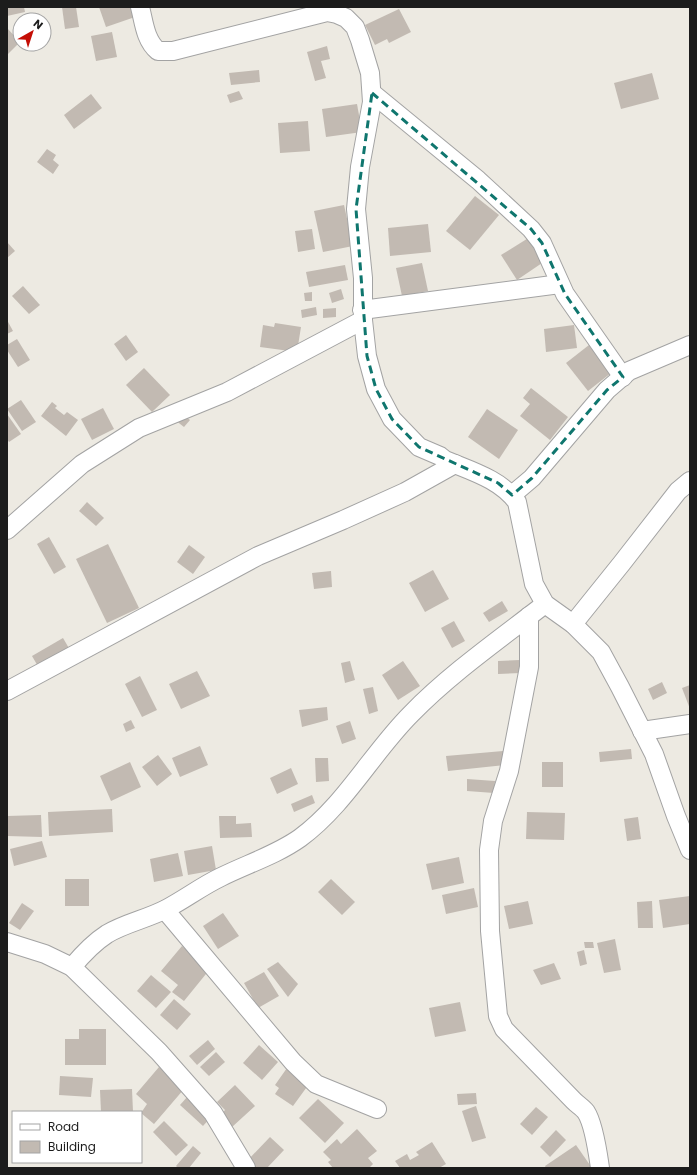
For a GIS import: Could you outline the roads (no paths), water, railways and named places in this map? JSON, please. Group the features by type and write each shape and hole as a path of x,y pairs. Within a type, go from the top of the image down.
{"street":[{"path":"140,7 148,38 152,46 158,51 173,51 326,12 337,14 346,18 355,27 370,73 372,93 372,102 360,167 356,209 363,278 362,315 367,356 376,390 392,419 419,447 498,483 512,495 517,502 534,584 545,604 573,624 601,652 654,754 690,850"},
{"path":"372,93 478,180 531,229 542,243 565,294 623,377"},
{"path":"7,530 82,464 139,428 228,392 362,315 560,284"},
{"path":"512,495 532,478 608,390 623,377 629,372 690,345"},
{"path":"7,691 258,556 405,492 455,464"},
{"path":"573,624 678,491 690,481"},
{"path":"72,967 89,947 108,934 165,910 219,878 278,851 300,838 321,820 342,798 365,768 411,714 455,674 545,604"},
{"path":"529,616 528,667 526,682 510,764 493,821 489,850 490,931 498,1016 504,1029 574,1102 586,1112 591,1124 600,1168"},
{"path":"642,731 690,724"},
{"path":"165,910 294,1062 316,1084 376,1109"},
{"path":"7,942 45,954 72,967 159,1052 213,1113 246,1168"}]}
